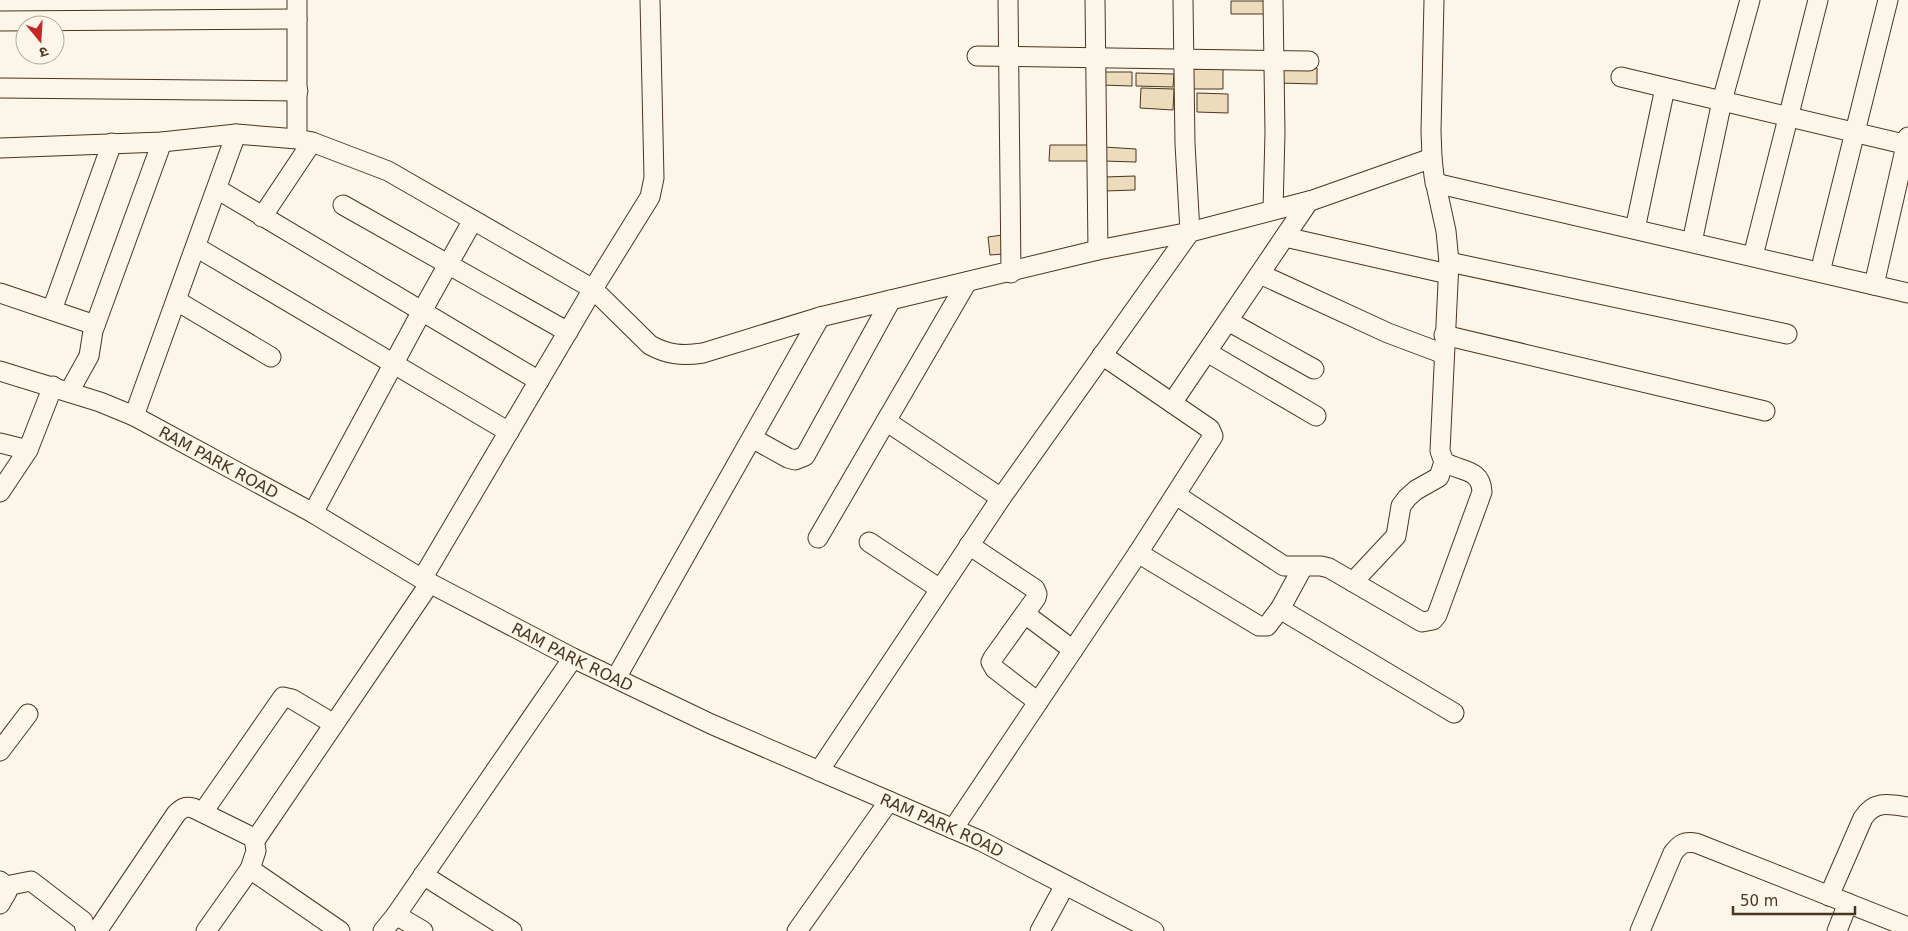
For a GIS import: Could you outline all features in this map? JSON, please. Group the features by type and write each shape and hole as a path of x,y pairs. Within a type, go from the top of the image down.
{"street":[{"path":"262,217 305,141 298,91 297,0"},
{"path":"254,838 256,839 334,724 426,581 509,432 593,289 650,197 654,178 650,0"},
{"path":"1008,0 1011,273"},
{"path":"1094,0 1098,250"},
{"path":"819,771 1001,498 1190,232 1183,0"},
{"path":"1273,0 1275,133 1273,210"},
{"path":"1353,582 1396,536 1401,506 1407,498 1416,490 1439,477 1444,462 1440,451 1444,335 1449,268 1446,231 1435,182 1430,131 1434,0"},
{"path":"1692,242 1722,101 1750,0"},
{"path":"1753,256 1818,0"},
{"path":"1820,272 1888,0"},
{"path":"0,21 296,19"},
{"path":"977,56 1309,60"},
{"path":"1621,77 1854,132 1907,142 1874,285"},
{"path":"0,88 298,91"},
{"path":"1635,229 1665,88"},
{"path":"0,148 162,142 236,134 305,141 388,171 593,289 650,345 661,351 686,355 703,353 820,318 891,300 1011,273 1098,250 1190,232 1309,201 1432,158"},
{"path":"134,416 218,189 236,134"},
{"path":"0,492 28,450 61,389 89,356 95,325 162,142"},
{"path":"52,310 112,143"},
{"path":"1435,182 1908,293"},
{"path":"218,189 539,381"},
{"path":"1172,403 1309,201"},
{"path":"343,205 568,332"},
{"path":"313,513 473,220"},
{"path":"1285,237 1787,334"},
{"path":"196,247 509,432"},
{"path":"1260,274 1388,333 1444,354"},
{"path":"818,538 967,282"},
{"path":"0,293 95,325"},
{"path":"752,438 788,458 794,460 805,456 891,300"},
{"path":"177,301 271,357"},
{"path":"616,678 820,318"},
{"path":"1228,321 1314,369"},
{"path":"1444,335 1765,411"},
{"path":"1207,352 1316,416"},
{"path":"953,829 1138,553 1213,436 1210,429 1102,355"},
{"name":"RAM PARK ROAD","path":"0,371 61,389 134,416 313,513 426,581 573,658 711,724 981,841 1154,931"},
{"path":"886,421 1001,498"},
{"path":"0,443 28,450"},
{"path":"1176,495 1284,566 1330,568 1422,622 1433,620 1437,616 1482,492 1482,484 1472,473 1444,462"},
{"path":"869,542 940,589"},
{"path":"969,545 1036,589 1036,598 992,658 992,666 1038,702"},
{"path":"1138,553 1259,626 1267,626 1280,609 1302,567"},
{"path":"1280,609 1454,713"},
{"path":"1025,614 1073,650"},
{"path":"383,931 396,915 573,658"},
{"path":"202,812 283,697 292,699 334,724"},
{"path":"0,751 28,714"},
{"path":"797,931 889,800"},
{"path":"1829,896 1863,818 1869,810 1880,804 1908,807"},
{"path":"97,931 176,814 182,808 188,806 254,838"},
{"path":"206,931 250,869 256,851 254,838"},
{"path":"1640,931 1673,854 1679,845 1687,842 1696,843 1908,927"},
{"path":"250,869 340,931"},
{"path":"423,875 512,931"},
{"path":"2,891 32,882 83,921 86,931"},
{"path":"1040,931 1065,885"},
{"path":"1837,931 1848,903"},
{"path":"396,915 423,931"}],"building":[{"path":"1231,1 1265,1 1265,14 1231,14"},
{"path":"1278,68 1317,68 1317,84 1278,83"},
{"path":"1191,69 1223,69 1223,89 1191,89"},
{"path":"1100,72 1132,72 1132,86 1100,85"},
{"path":"1136,73 1174,74 1173,87 1136,86"},
{"path":"1141,88 1174,89 1173,110 1140,108"},
{"path":"1197,93 1228,94 1228,113 1197,112"},
{"path":"1050,145 1089,145 1089,161 1049,161"},
{"path":"1104,147 1136,149 1136,162 1103,161"},
{"path":"1135,176 1135,190 1105,191 1105,177"},
{"path":"1002,235 1004,254 990,255 988,237"}]}
